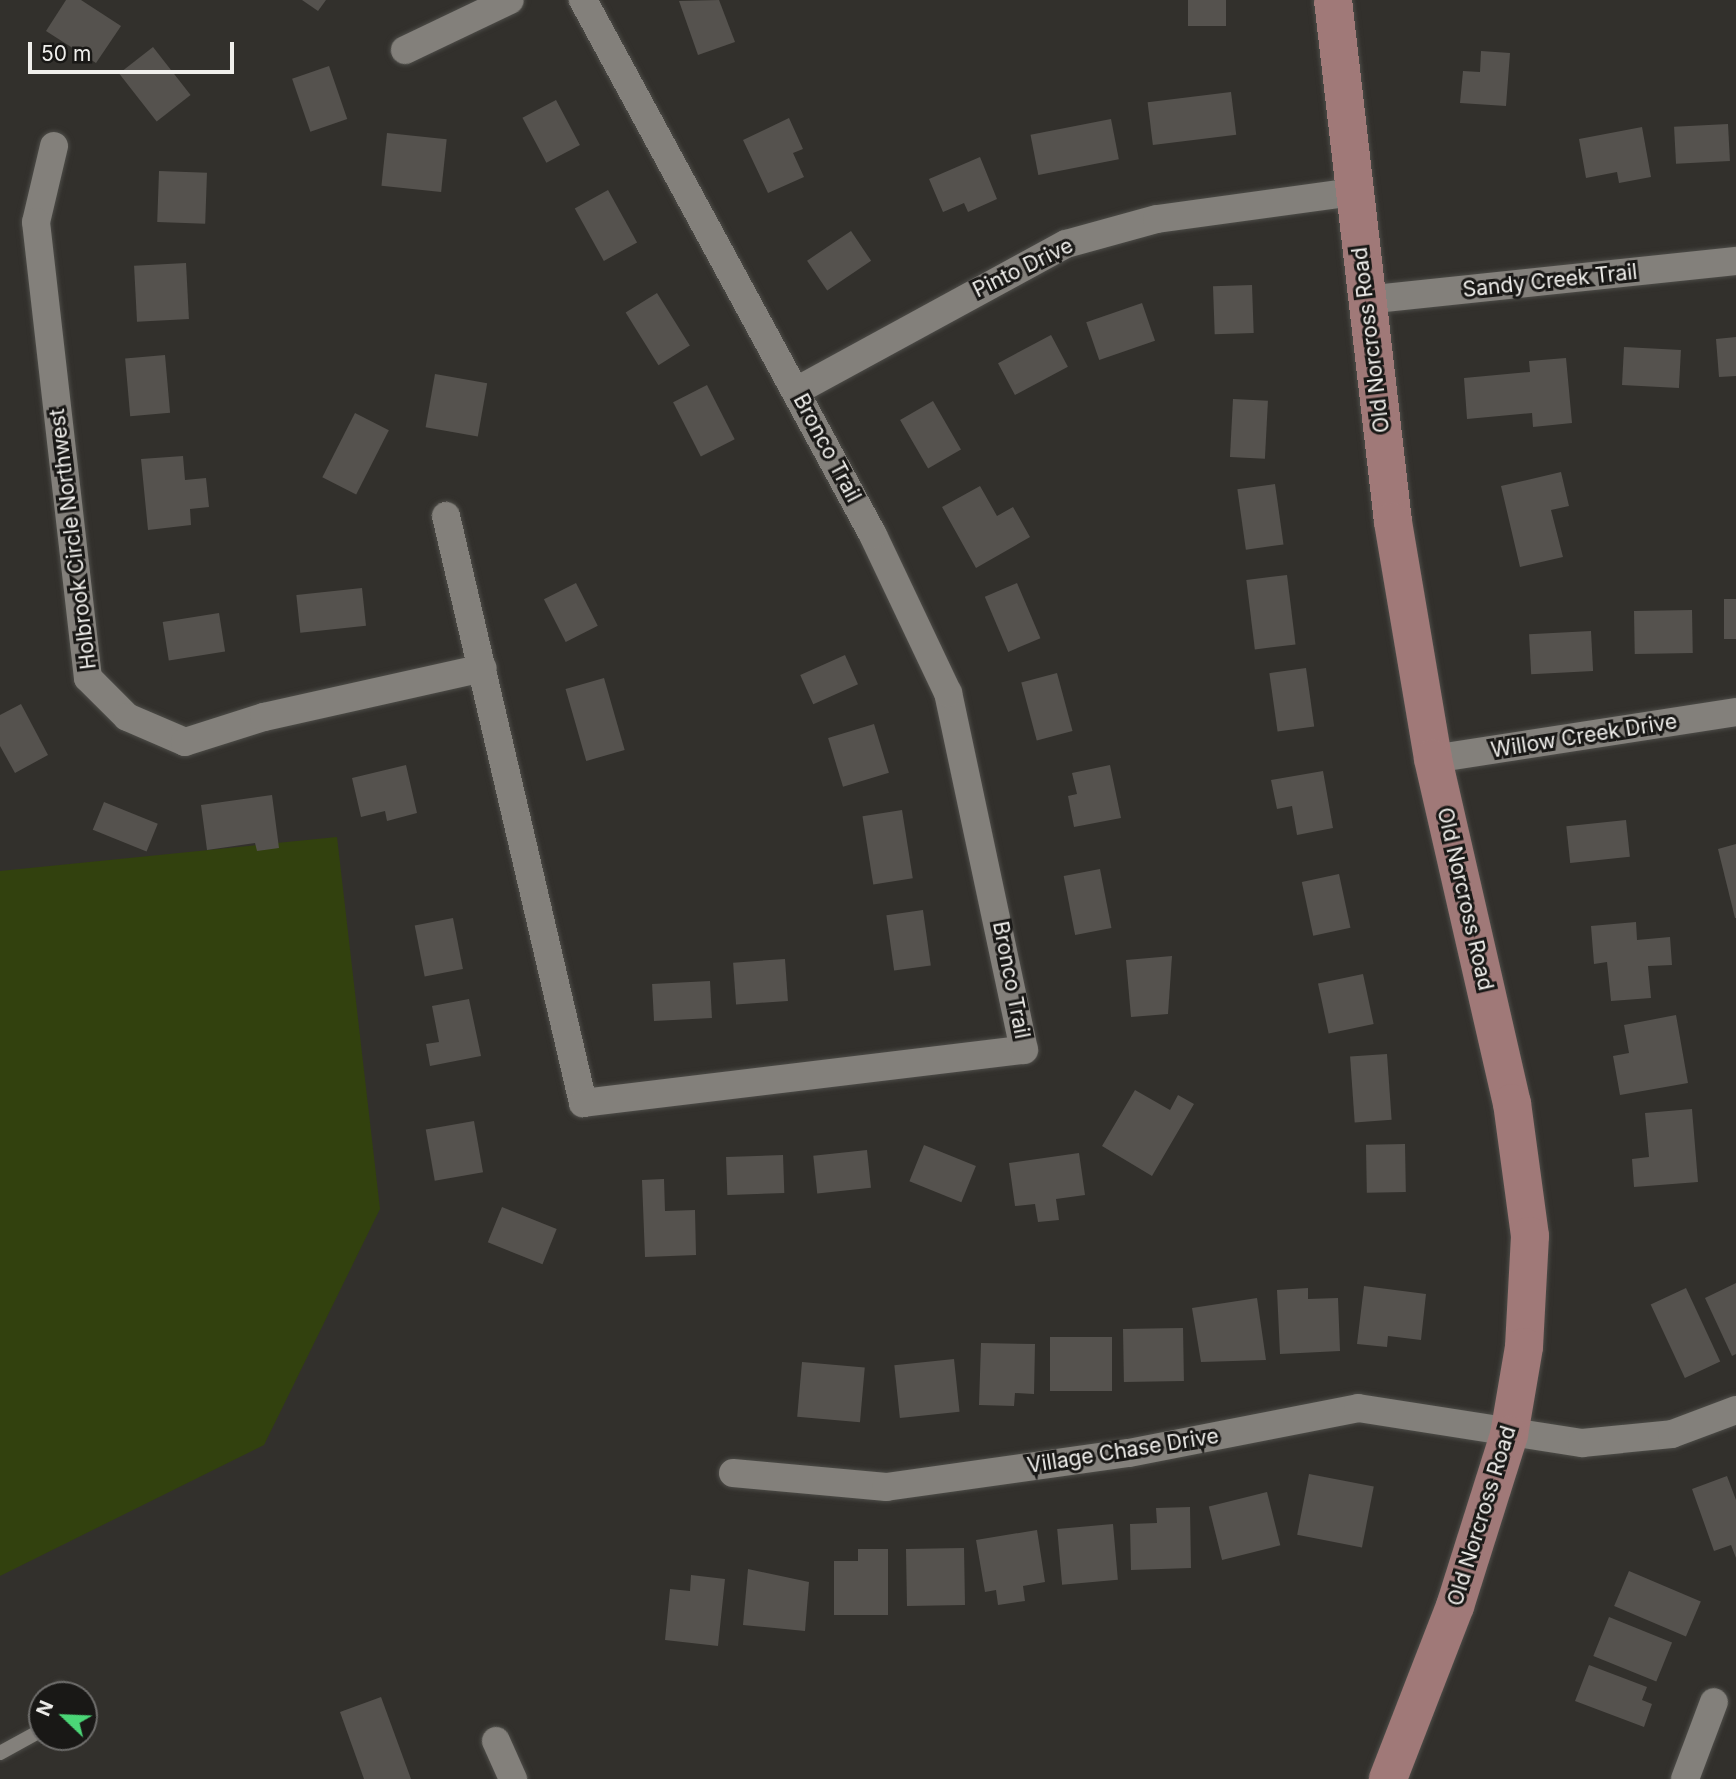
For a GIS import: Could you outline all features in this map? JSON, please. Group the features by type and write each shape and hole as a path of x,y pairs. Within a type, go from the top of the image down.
{"street":[{"path":"405,50 510,0"},
{"name":"Bronco Trail","path":"446,516 583,1103 1024,1050 948,693 796,391 583,0"},
{"name":"Old Norcross Road","path":"1333,0 1365,300 1433,760 1528,1187 1524,1346 1510,1435 1455,1606 1388,1779"},
{"name":"Holbrook Circle Northwest","path":"54,146 36,222 88,678 127,717 185,742 264,718 483,668"},
{"name":"Pinto Drive","path":"796,391 1066,244 1157,219 1354,191"},
{"name":"Sandy Creek Trail","path":"1365,300 1736,261"},
{"name":"Willow Creek Drive","path":"1433,760 1736,712"},
{"name":"Village Chase Drive","path":"733,1473 886,1487 1129,1453 1358,1408 1510,1435 1582,1443 1672,1434 1736,1410"},
{"path":"1685,1779 1714,1703"},
{"path":"496,1741 513,1779"}],"lane":[{"path":"0,1753 28,1738"}],"green space":[{"path":"337,837 380,1209 264,1445 0,1576 0,871"}],"building":[{"path":"66,0 81,0 121,26 96,63 46,31"},
{"path":"302,0 326,0 318,11"},
{"path":"719,0 735,42 698,55 679,1"},
{"path":"1188,0 1226,0 1226,26 1188,26"},
{"path":"153,47 191,95 157,122 119,73"},
{"path":"1481,51 1510,53 1506,106 1460,103 1463,71 1480,72"},
{"path":"329,66 347,119 310,132 292,79"},
{"path":"1231,92 1236,135 1153,145 1148,102"},
{"path":"556,100 580,145 546,163 522,118"},
{"path":"789,118 803,149 793,153 804,177 768,193 743,140"},
{"path":"1111,119 1119,159 1038,175 1031,135"},
{"path":"1728,124 1730,161 1676,164 1674,127"},
{"path":"1642,127 1651,177 1619,183 1617,172 1586,178 1579,139"},
{"path":"387,133 447,139 441,192 381,186"},
{"path":"980,157 997,199 968,212 964,203 943,212 929,179"},
{"path":"159,171 207,173 205,224 157,222"},
{"path":"608,190 637,242 604,261 575,208"},
{"path":"851,231 871,261 827,290 807,261"},
{"path":"186,263 189,319 137,322 134,266"},
{"path":"1252,285 1254,333 1215,334 1213,286"},
{"path":"657,293 690,346 658,365 626,313"},
{"path":"1142,303 1155,341 1099,360 1086,322"},
{"path":"1051,335 1068,367 1015,395 998,363"},
{"path":"1736,337 1736,376 1719,377 1716,339"},
{"path":"1624,347 1681,350 1679,388 1622,385"},
{"path":"165,355 170,413 130,416 125,358"},
{"path":"1566,358 1572,423 1533,427 1532,413 1467,419 1464,378 1530,372 1529,361"},
{"path":"435,374 487,383 478,436 426,427"},
{"path":"707,385 735,439 701,457 673,402"},
{"path":"1233,399 1268,401 1265,459 1230,457"},
{"path":"933,401 961,449 928,468 900,420"},
{"path":"355,413 389,430 356,494 322,477"},
{"path":"183,456 185,480 206,478 209,507 190,509 191,525 148,530 141,459"},
{"path":"1561,472 1569,506 1551,510 1563,557 1520,567 1501,486"},
{"path":"1275,484 1283,544 1246,550 1237,489"},
{"path":"980,486 997,516 1013,507 1030,537 976,568 942,507"},
{"path":"1287,575 1296,644 1255,649 1246,580"},
{"path":"576,583 598,626 566,642 544,599"},
{"path":"1017,583 1040,638 1008,652 985,597"},
{"path":"362,588 366,626 300,633 296,595"},
{"path":"1724,599 1736,599 1736,639 1724,639"},
{"path":"1692,610 1693,653 1635,654 1634,611"},
{"path":"219,613 225,652 169,660 163,622"},
{"path":"1591,631 1593,671 1531,674 1529,634"},
{"path":"845,655 858,684 813,704 800,675"},
{"path":"1306,668 1314,726 1278,732 1269,673"},
{"path":"1057,673 1073,731 1037,741 1021,683"},
{"path":"604,678 625,750 586,761 566,689"},
{"path":"21,704 48,755 15,773 0,746 0,715"},
{"path":"874,724 889,773 843,787 828,738"},
{"path":"406,765 417,813 387,821 385,811 361,817 352,778"},
{"path":"1110,765 1121,818 1074,827 1068,796 1077,794 1072,773"},
{"path":"1323,771 1333,828 1297,835 1292,806 1277,809 1271,780"},
{"path":"272,795 279,848 257,851 255,843 207,850 201,805"},
{"path":"104,802 158,824 147,852 93,830"},
{"path":"902,810 913,878 873,884 862,816"},
{"path":"1626,820 1630,857 1570,863 1566,826"},
{"path":"1736,844 1736,918 1735,918 1718,849"},
{"path":"1100,869 1111,928 1075,935 1064,876"},
{"path":"1339,874 1350,928 1313,936 1302,882"},
{"path":"923,910 931,965 894,971 886,915"},
{"path":"453,918 463,969 425,976 415,925"},
{"path":"1636,922 1637,940 1670,937 1672,965 1648,966 1651,998 1611,1001 1607,962 1594,964 1591,926"},
{"path":"1172,956 1168,1014 1131,1017 1126,960"},
{"path":"785,959 788,1001 736,1005 733,963"},
{"path":"1363,974 1374,1024 1329,1033 1318,984"},
{"path":"710,981 712,1018 654,1021 652,984"},
{"path":"469,999 481,1056 430,1066 426,1044 439,1042 432,1006"},
{"path":"1676,1015 1688,1083 1620,1095 1613,1056 1629,1053 1624,1025"},
{"path":"1387,1054 1392,1120 1355,1122 1350,1057"},
{"path":"1135,1090 1170,1110 1178,1095 1194,1104 1152,1176 1102,1146"},
{"path":"1692,1109 1698,1182 1634,1187 1632,1159 1649,1157 1645,1113"},
{"path":"474,1121 483,1172 435,1181 426,1130"},
{"path":"1405,1144 1406,1192 1367,1193 1366,1145"},
{"path":"924,1145 976,1166 961,1202 909,1181"},
{"path":"867,1150 871,1188 817,1193 813,1156"},
{"path":"1079,1153 1085,1195 1056,1199 1059,1220 1038,1222 1035,1204 1015,1206 1009,1163"},
{"path":"783,1155 784,1193 727,1195 726,1157"},
{"path":"664,1179 665,1211 695,1210 696,1255 645,1257 642,1180"},
{"path":"502,1207 557,1229 542,1264 488,1242"},
{"path":"1736,1283 1736,1354 1732,1356 1705,1298"},
{"path":"1364,1286 1426,1294 1421,1340 1388,1336 1387,1347 1357,1344"},
{"path":"1308,1288 1308,1299 1338,1298 1340,1351 1280,1354 1277,1290"},
{"path":"1686,1288 1720,1361 1685,1378 1651,1304"},
{"path":"1257,1298 1266,1360 1201,1362 1192,1308"},
{"path":"1183,1328 1184,1381 1124,1382 1123,1329"},
{"path":"1050,1337 1112,1337 1112,1391 1050,1391"},
{"path":"981,1343 1035,1344 1034,1394 1015,1393 1014,1406 979,1405"},
{"path":"954,1359 960,1412 900,1418 894,1365"},
{"path":"802,1362 865,1367 860,1422 797,1417"},
{"path":"1309,1474 1374,1487 1362,1547 1297,1535"},
{"path":"1727,1476 1736,1500 1736,1558 1731,1545 1714,1551 1692,1489"},
{"path":"1267,1492 1280,1545 1222,1560 1209,1507"},
{"path":"1190,1507 1191,1568 1131,1570 1130,1524 1157,1523 1156,1508"},
{"path":"1113,1524 1118,1580 1062,1585 1057,1529"},
{"path":"1037,1530 1045,1582 1023,1586 1025,1601 998,1605 996,1590 985,1592 976,1540"},
{"path":"964,1548 965,1605 907,1606 906,1549"},
{"path":"858,1549 888,1549 888,1615 834,1615 834,1561 858,1561"},
{"path":"748,1569 809,1582 805,1631 743,1625"},
{"path":"1629,1571 1701,1601 1686,1636 1614,1606"},
{"path":"691,1575 725,1579 718,1646 665,1640 670,1589 690,1591"},
{"path":"1609,1617 1672,1642 1656,1681 1593,1656"},
{"path":"1589,1665 1647,1687 1642,1700 1652,1704 1644,1727 1575,1701"},
{"path":"381,1697 411,1779 364,1779 340,1712"}]}
